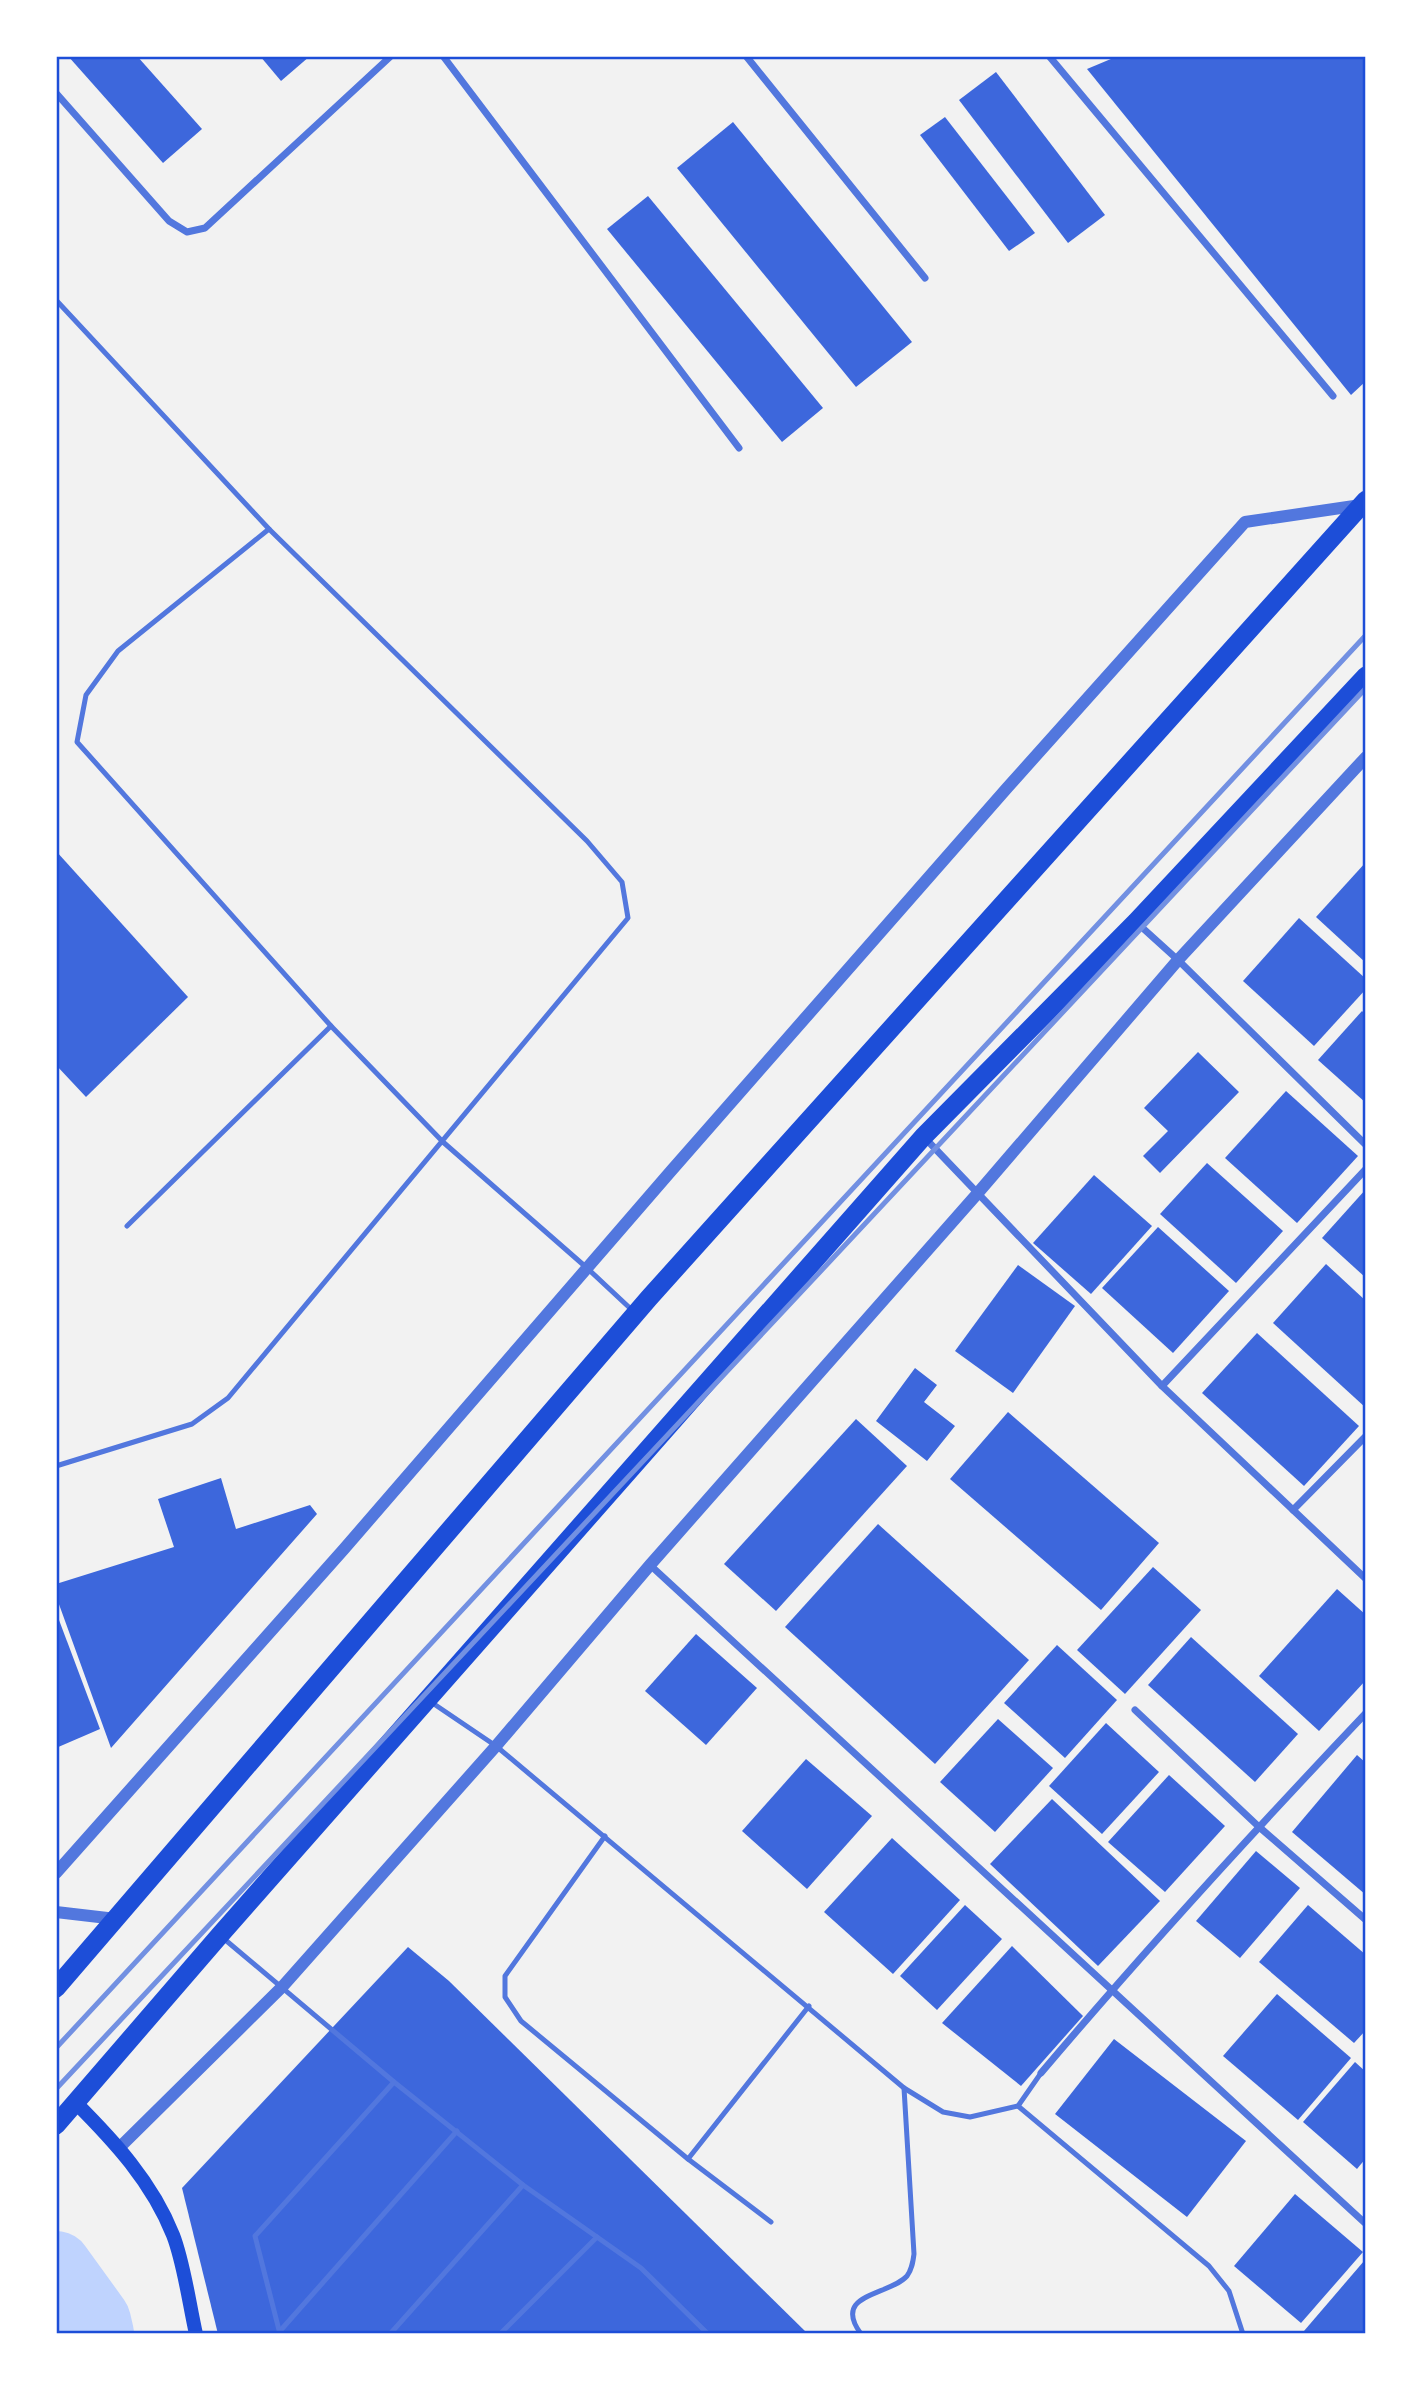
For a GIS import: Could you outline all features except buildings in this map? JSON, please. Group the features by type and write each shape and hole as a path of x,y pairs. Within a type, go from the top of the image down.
{"highway":[{"path":"56,1988 635,1314 1363,502"},
{"path":"56,2125 923,1137 1136,922 1366,676"}],"main road":[{"path":"75,2102 120,2147 158,2203 174,2236 196,2334"}],"street":[{"path":"56,93 169,221 187,232 205,228 391,56"},
{"path":"443,56 739,448"},
{"path":"746,56 925,278"},
{"path":"1049,56 1333,396"},
{"path":"56,1873 344,1549 1016,778 1245,522 1363,502"},
{"path":"120,2147 283,1986 496,1746 650,1565 977,1194 1178,960 1366,757"},
{"path":"1136,922 1366,1145"},
{"path":"923,1137 1162,1386 1366,1579"},
{"path":"1162,1386 1366,1169"},
{"path":"1293,1510 1366,1436"},
{"path":"650,1565 1366,2224"},
{"path":"1135,1710 1258,1826 1366,1920"},
{"path":"1041,2073 1110,1991 1258,1826 1366,1713"},
{"path":"56,1912 116,1919"}],"lane":[{"path":"56,300 269,529 587,841 622,882 628,918 228,1398 192,1424 56,1466"},
{"path":"269,529 118,651 86,695 77,742 331,1026 443,1142 587,1268 635,1314"},
{"path":"127,1226 331,1026"},
{"path":"429,1700 496,1746 904,2088 943,2112 970,2117 1018,2106 1041,2073"},
{"path":"605,1836 505,1976 505,1997 521,2021 688,2159 771,2222"},
{"path":"220,1936 283,1986 394,2082 523,2185 641,2268 708,2334"},
{"path":"688,2159 808,2006"},
{"path":"280,2332 255,2236 394,2082"},
{"path":"861,2334 852,2323 853,2310 859,2301 905,2277 912,2267 914,2254 904,2088"},
{"path":"1018,2106 1209,2266 1229,2291 1243,2334"},
{"path":"280,2332 457,2131"},
{"path":"390,2334 523,2185"},
{"path":"500,2334 597,2236"}],"waterway":[{"path":"56,2267 95,2321 98,2334"}],"railway":[{"path":"56,2048 1366,635"},
{"path":"56,2089 1366,688"}]}
